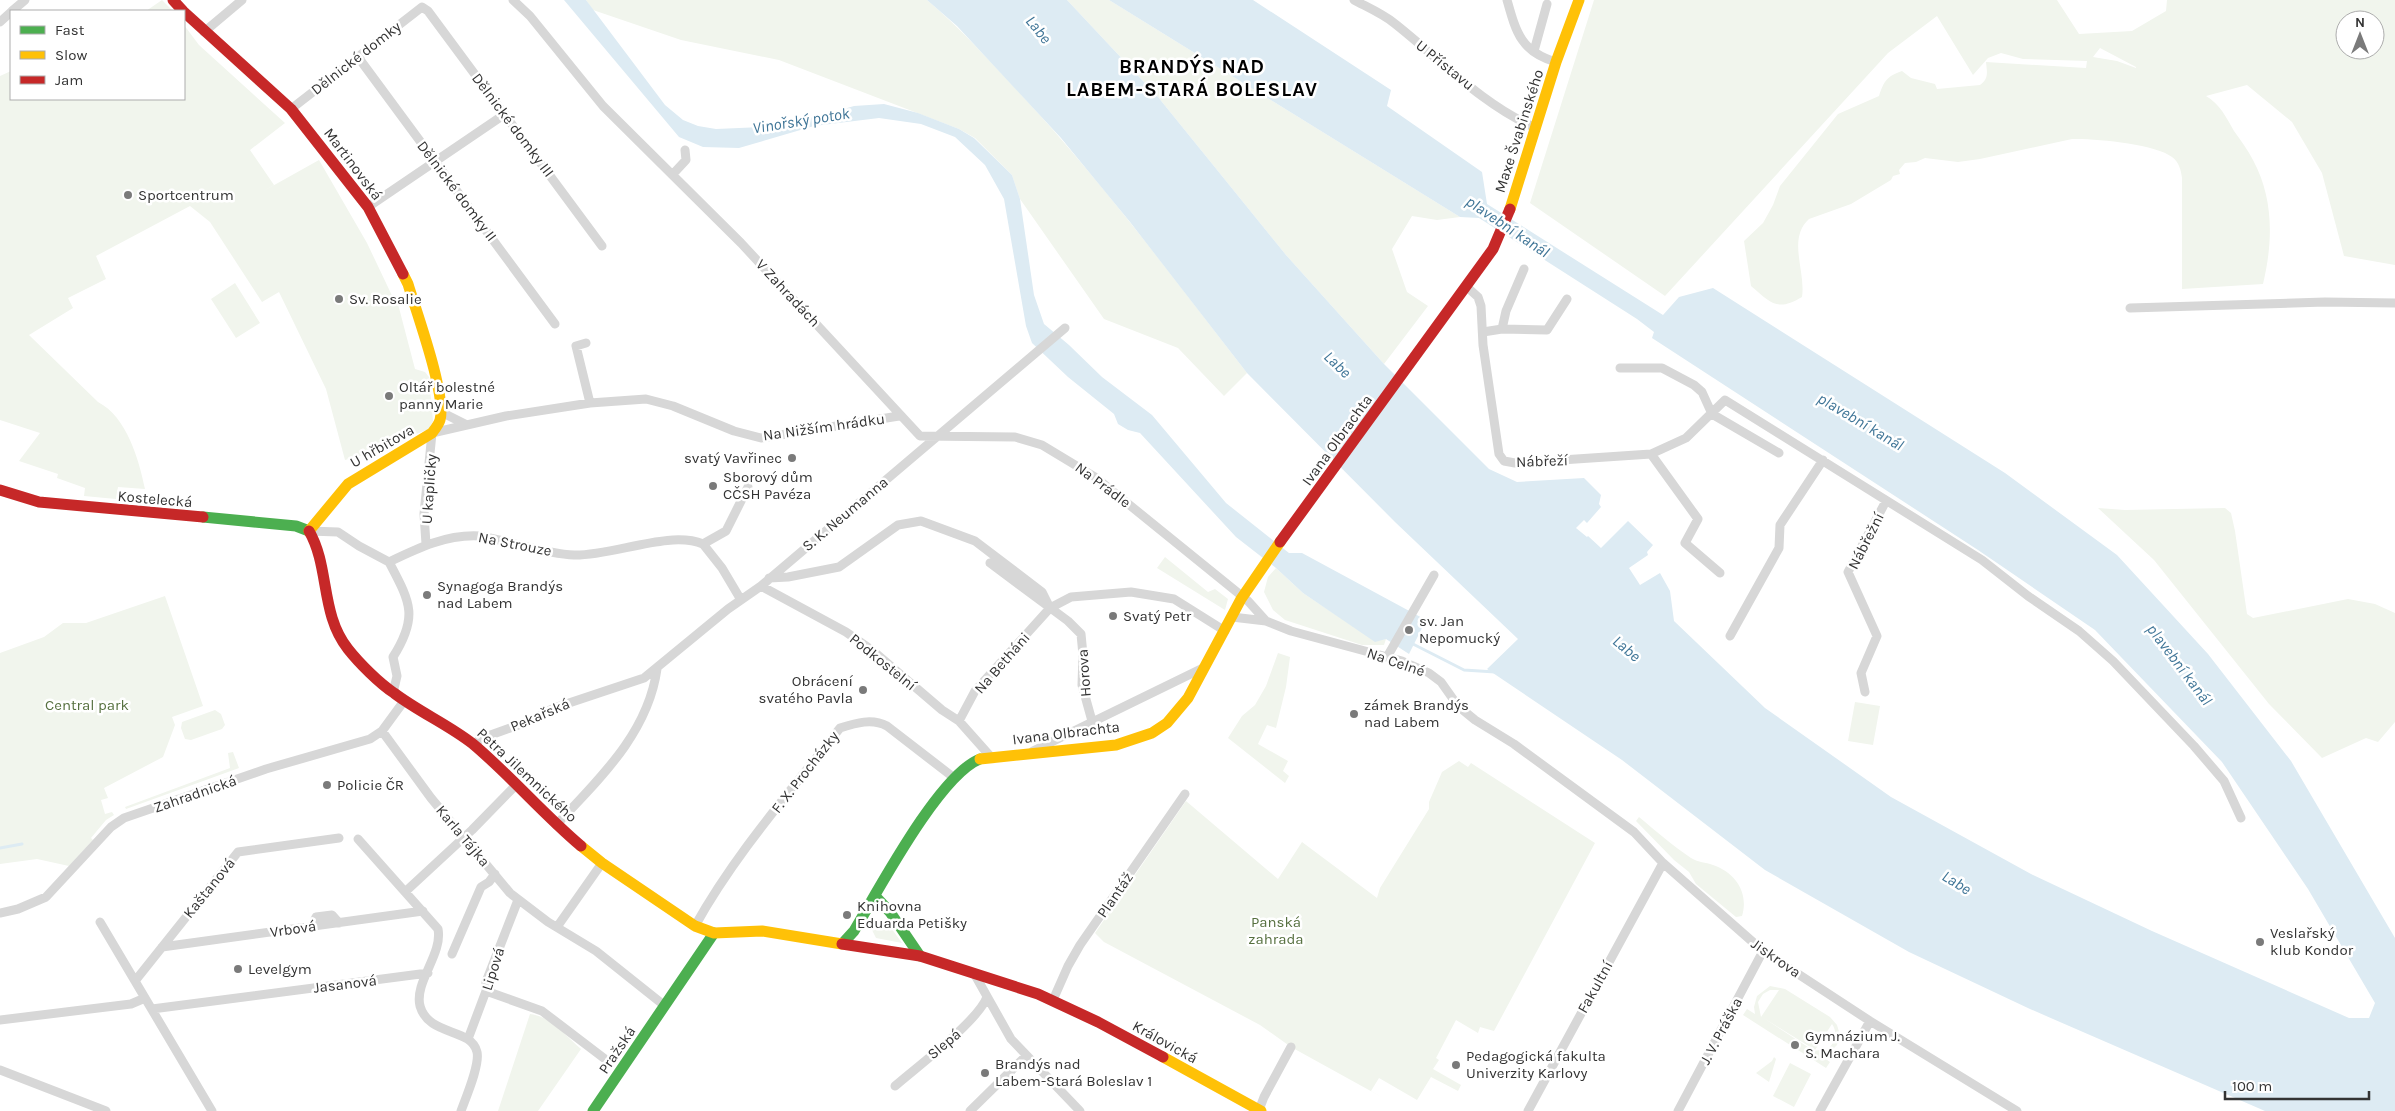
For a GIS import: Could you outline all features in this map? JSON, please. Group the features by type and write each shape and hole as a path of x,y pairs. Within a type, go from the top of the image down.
{"main road":[{"name":"Martinovská","path":"173,0 181,10"},
{"name":"Maxe Švabinského","path":"1429,340 1497,242 1512,203 1556,62 1579,0"},
{"name":"Martinovská","path":"185,14 291,109 368,207 408,284 434,368 441,412"},
{"name":"Ivana Olbrachta","path":"843,943 854,931 953,777 973,762 991,757 1099,748 1141,738 1156,732 1169,722 1186,701 1241,598 1261,567 1429,340"},
{"path":"432,434 440,421 441,412"},
{"name":"U hřbitova","path":"309,531 348,484 373,467 432,434"},
{"name":"Kostelecká","path":"1,491 39,502 296,526 309,531"},
{"name":"Petra Jilemnického","path":"309,531 316,543 326,600 347,648 393,693 473,744 556,825 598,859 695,926 714,932"},
{"path":"876,896 890,912 920,956"},
{"path":"714,932 762,931 843,943"},
{"name":"Pražská","path":"593,1111 714,932"},
{"name":"Královická","path":"843,943 920,956 1054,1000 1260,1111"}],"street":[{"path":"14,10 25,0"},
{"path":"204,32 242,0"},
{"name":"V Zahradách","path":"513,0 530,16 603,106 742,243 899,416"},
{"name":"U Přístavu","path":"1354,0 1393,21 1464,82 1510,114 1536,128"},
{"path":"1507,0 1516,31 1523,44 1544,59 1556,62"},
{"path":"1534,52 1547,4"},
{"name":"Dělnické domky","path":"291,109 422,7"},
{"name":"Dělnické domky III","path":"422,7 428,11 602,246"},
{"path":"0,22 10,14"},
{"name":"Dělnické domky II","path":"358,57 555,324"},
{"path":"368,207 505,114"},
{"path":"673,174 686,160 685,150"},
{"path":"1502,329 1506,311 1524,269"},
{"name":"Nábřeží","path":"1467,287 1480,300 1499,454 1504,461 1515,463 1651,454 1686,438 1725,400 1982,560 2028,596 2079,631 2113,661 2224,781 2241,818"},
{"path":"1483,332 1502,329 1547,330 1567,299"},
{"path":"2130,308 2325,302 2395,303"},
{"name":"S. K. Neumanna","path":"656,669 761,586 1064,328"},
{"path":"586,343 576,346 590,403"},
{"path":"1620,368 1662,368 1694,384 1702,392 1712,414 1779,453"},
{"name":"Na Nižším hrádku","path":"432,434 506,416 590,403 646,399 673,406 734,431 761,438 899,416 920,436 938,437"},
{"path":"441,412 467,425"},
{"name":"U kapličky","path":"426,544 424,514 432,434"},
{"name":"Na Prádle","path":"938,437 1015,437 1042,445 1095,477 1241,598 1248,601 1266,621"},
{"path":"1651,454 1698,519 1685,543 1720,572"},
{"path":"1730,636 1779,548 1780,526 1823,460"},
{"path":"741,600 722,568 703,544 726,531 748,487"},
{"name":"Nábřežní","path":"1865,692 1861,673 1876,636 1848,572 1886,501"},
{"path":"769,578 788,577 839,567 898,525 922,520 975,541 1042,592 1050,608"},
{"path":"309,531 338,532 359,546 390,562 407,596 409,606 407,628 401,645 393,657 396,676 393,693"},
{"name":"Na Strouze","path":"390,562 426,544 460,537 480,536 575,555 596,554 676,539 696,541 703,544"},
{"path":"990,563 1050,608"},
{"path":"1387,657 1434,575"},
{"name":"Podkostelní","path":"761,586 846,632 873,651 942,710 959,722 991,757"},
{"path":"1050,608 1071,597 1131,592 1174,599 1225,631"},
{"name":"Na Betháni","path":"959,722 975,692 1050,608"},
{"name":"Horova","path":"1050,608 1081,634 1083,655 1082,685 1092,722"},
{"name":"Na Celné","path":"1232,617 1266,621 1291,631 1387,657 1429,673 1441,682 1458,706 1475,720 1514,744 1558,775"},
{"path":"1028,754 1204,668"},
{"path":"556,825 632,738 650,701 656,669"},
{"name":"Pekařská","path":"473,744 485,737 527,722 554,708 609,688 620,688 644,678 656,669"},
{"name":"Zahradnická","path":"0,912 18,909 46,896 111,828 124,818 266,769 370,738 382,731 404,701"},
{"name":"F. X. Procházky","path":"695,926 711,896 731,866 840,728 860,722 878,721 888,726 953,777"},
{"name":"Karla Tájka","path":"382,731 431,798 518,900 602,956 665,1006"},
{"name":"Jiskrova","path":"1558,775 1634,832 1663,863 1763,951 2017,1111"},
{"path":"405,892 516,785"},
{"name":"Plantáž","path":"1054,1000 1068,966 1080,946 1185,794"},
{"name":"Kaštanová","path":"135,981 238,852 339,838"},
{"path":"358,839 438,929 440,938 422,989 420,1004 424,1017 431,1024 468,1039 477,1052 477,1061 461,1111"},
{"path":"557,927 598,859"},
{"name":"Fakultní","path":"1528,1111 1663,863"},
{"path":"452,954 481,887 489,882 495,874"},
{"name":"Lipová","path":"468,1039 486,991 486,982 518,900"},
{"name":"Vrbová","path":"162,947 423,911"},
{"path":"100,922 212,1111"},
{"name":"J. V. Práška","path":"1678,1111 1763,951"},
{"name":"Jasanová","path":"152,1009 428,973"},
{"path":"975,975 1011,1039 1080,1111"},
{"path":"486,991 542,1011 605,1059"},
{"name":"Slepá","path":"896,1086 968,1024 983,1007 987,997"},
{"path":"0,1020 131,1004 145,998"},
{"path":"1820,1111 1870,1020"},
{"path":"1260,1111 1264,1097 1291,1047"},
{"path":"970,1111 1026,1056"},
{"path":"0,1070 106,1111"}],"green space":[{"path":"162,0 172,10 147,10"},
{"path":"586,0 927,0 983,54 1046,122 1134,228 1247,373 1224,396 1178,348 1104,319 1020,199 1012,175 975,138 959,129 779,60 681,40 593,10"},
{"path":"1067,0 1109,0 1460,217 1437,220 1412,216 1392,249 1407,292 1428,306 1384,364 1286,255 1158,97"},
{"path":"1594,0 2057,0 2079,34 2132,31 2166,11 2167,0 2395,0 2395,265 2344,256 2322,173 2292,122 2247,85 2206,96 2222,111 2249,153 2265,190 2270,221 2270,237 2263,284 2182,289 2182,178 2176,161 2164,152 2139,145 2072,139 1980,159 1958,162 1925,158 1916,162 1905,163 1899,170 1900,174 1893,176 1891,180 1851,204 1809,219 1799,236 1798,246 1803,287 1802,297 1793,302 1780,305 1769,301 1751,286 1744,241 1763,223 1773,205 1780,186 1838,114 1879,96 1887,80 1902,71 1911,78 1935,84 1937,89 1980,85 1986,78 1986,62 2086,68 2087,61 2023,59 2001,53 1988,58 1973,75 1937,16 1888,53 1665,296 1530,203","holes":["2100,48 2136,67 2117,61 2093,57"]},
{"path":"185,26 199,45 285,123 250,150 274,185 260,193 319,160 367,243 396,304 398,304 415,369 425,372 429,377 433,421 429,429 363,455 345,460 326,389 279,292 262,302 210,222 190,206 96,256 106,279 68,298 73,308 29,335 117,418 130,440 145,489 118,487 116,499 84,496 85,488 57,478 58,474 19,461 40,433 0,420 0,76 10,71 10,100 185,100"},
{"path":"235,283 260,323 236,338 211,299"},
{"path":"2098,508 2125,510 2225,508 2231,513 2235,531 2247,614 2253,618 2348,599 2375,604 2395,613 2395,722 2378,742 2366,738 2322,758 2269,704 2154,560"},
{"path":"1165,557 1208,592 1215,589 1228,599 1225,610 1157,568"},
{"path":"1276,568 1303,593 1375,641 1386,639 1384,645 1362,645 1285,620 1273,610 1264,592 1268,577"},
{"name":"Central park","path":"165,596 203,706 172,717 175,725 163,757 104,788 108,798 101,800 105,814 112,812 114,815 106,820 91,838 93,840 69,866 37,859 0,864 0,653 44,637 63,623 86,623"},
{"path":"1278,653 1290,657 1286,687 1276,728 1267,725 1258,744 1288,761 1283,771 1289,776 1285,783 1228,738 1242,716 1255,705 1266,686"},
{"path":"1855,702 1880,706 1873,745 1848,741"},
{"path":"215,710 221,714 225,725 222,729 191,740 185,739 181,728 182,722"},
{"path":"233,752 239,768 126,809 125,807 230,768 228,753"},
{"name":"Panská zahrada","path":"1459,761 1468,767 1471,763 1595,843 1494,1031 1480,1027 1478,1033 1456,1020 1436,1058 1439,1060 1433,1069 1461,1085 1458,1091 1431,1077 1417,1100 1379,1078 1371,1091 1387,1100 1291,1047 1260,1025 1104,942 1095,933 1186,801 1278,879 1302,842 1377,898 1380,888 1429,809 1429,802 1442,772"},
{"path":"1639,817 1691,858 1710,864 1728,873 1739,885 1742,892 1744,908 1742,916 1736,917 1696,884 1689,872 1674,860 1636,821"},
{"path":"879,919 886,921 902,943 876,938 871,928 873,922"},
{"path":"1770,986 1785,989 1830,1017 1837,1025 1840,1035 1837,1045 1829,1053 1820,1055 1830,1062 1826,1068 1743,1015 1747,1009 1755,1014 1754,1007 1757,996","holes":["1770,990 1779,990 1761,1017 1758,1002 1763,994","1762,1017 1815,1050 1832,1024 1835,1038 1827,1049 1814,1051"]},
{"path":"530,1014 544,1018 581,1049 538,1111 498,1111"},
{"path":"1774,1057 1776,1059 1769,1082 1756,1073 1772,1061"},
{"path":"1790,1063 1811,1074 1794,1107 1773,1096"}],"water":[{"path":"564,0 586,0 665,105 683,120 698,126 716,129 762,127 823,115 854,106 884,104 918,113 959,129 974,138 1012,175 1020,199 1034,295 1044,324 1102,377 1152,415 1226,503 1289,553 1302,553 1426,620 1409,654 1386,639 1375,642 1303,593 1276,568 1236,537 1140,433 1128,430 1118,424 1114,414 1068,377 1032,343 1026,326 1004,199 985,165 955,137 921,124 879,118 814,126 739,148 703,147 679,137"},
{"path":"927,0 1067,0 1158,97 1286,255 1384,364 1489,469 1517,482 1584,478 1601,495 1599,504 1601,507 1587,523 1584,520 1576,528 1601,548 1628,521 1653,545 1647,552 1648,555 1629,568 1640,585 1660,573 1670,591 1674,621 1765,708 1891,797 2031,874 2152,931 2349,1018 2369,1018 2375,1003 2308,889 2222,762 2095,630 1978,550 1652,338 1654,332 1637,319 1479,218 1460,217 1109,0 1253,0 1391,90 1387,106 1482,172 1487,204 1663,315 1679,297 1713,288 2005,473 2117,555 2208,654 2291,761 2395,938 2395,1111 2265,1111 2030,1009 1909,952 1765,870 1622,760 1487,669 1518,639 1395,522 1247,373 1130,222 1061,138 957,26"}],"waterway":[{"path":"1411,643 1464,670 1495,672"},
{"name":"Vinořský potok","path":"0,848 22,844"}],"traffic: fast":[{"path":"203,517 296,526 309,531"},
{"path":"843,943 854,931 928,810 946,787 964,769 980,759"},
{"path":"876,897 890,912 920,956"},
{"path":"593,1111 714,933"}],"traffic: slow":[{"path":"1510,209 1556,62 1579,0"},
{"path":"309,531 348,484 432,433 439,422 441,408 435,374 408,284 403,274"},
{"path":"980,759 1116,745 1152,733 1167,723 1188,698 1241,599 1280,542"},
{"path":"581,846 602,863 695,926 714,933 762,931 842,944"},
{"path":"1163,1057 1261,1111"}],"traffic: jam":[{"path":"173,0 182,10"},
{"path":"185,13 291,109 368,207 403,274"},
{"path":"1280,542 1493,249 1510,209"},
{"path":"0,490 39,502 203,517"},
{"path":"309,531 316,545 333,621 339,635 353,655 388,689 473,744 581,846"},
{"path":"842,944 920,956 1038,994 1098,1022 1163,1057"}],"place":[{"name":"Sportcentrum","path":"128,195"},
{"name":"Sv. Rosalie","path":"339,299"},
{"name":"Oltář bolestné panny Marie","path":"389,396"},
{"name":"svatý Vavřinec","path":"792,458"},
{"name":"Sborový dům CČSH Pavéza","path":"713,486"},
{"name":"Synagoga Brandýs nad Labem","path":"427,595"},
{"name":"Svatý Petr","path":"1113,616"},
{"name":"sv. Jan Nepomucký","path":"1409,630"},
{"name":"Obrácení svatého Pavla","path":"863,690"},
{"name":"zámek Brandýs nad Labem","path":"1354,714"},
{"name":"Policie ČR","path":"327,785"},
{"name":"Knihovna Eduarda Petišky","path":"847,915"},
{"name":"Veslařský klub Kondor","path":"2260,942"},
{"name":"Levelgym","path":"238,969"},
{"name":"Gymnázium J. S. Machara","path":"1795,1045"},
{"name":"Pedagogická fakulta Univerzity Karlovy","path":"1456,1065"},
{"name":"Brandýs nad Labem-Stará Boleslav 1","path":"985,1073"}],"district":[{"name":"BRANDÝS NAD LABEM-STARÁ BOLESLAV","path":"1192,78"}],"water label":[{"name":"Labe","path":"1039,29"},
{"name":"plavební kanál","path":"1508,226"},
{"name":"Labe","path":"1338,364"},
{"name":"plavební kanál","path":"1861,421"},
{"name":"Labe","path":"1627,648"},
{"name":"plavební kanál","path":"2180,664"},
{"name":"Labe","path":"1957,882"}]}
